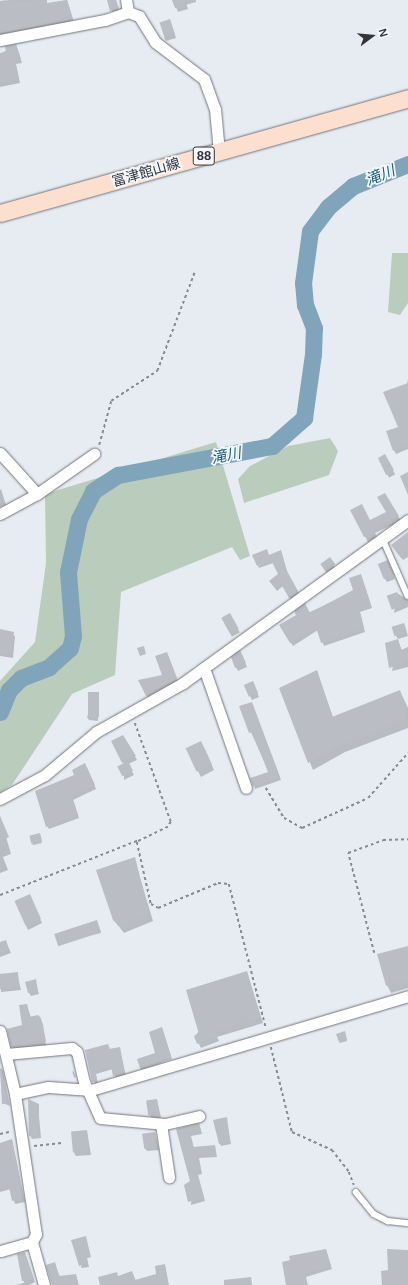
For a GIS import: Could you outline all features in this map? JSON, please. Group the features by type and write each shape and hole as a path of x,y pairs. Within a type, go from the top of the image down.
{"main road":[{"name":"富津館山線","path":"0,213 408,98"}],"street":[{"path":"126,0 128,12"},
{"path":"0,40 105,20 128,12 139,16 155,42 204,80 215,109 219,152"},
{"path":"0,453 37,494"},
{"path":"0,514 37,494 94,454"},
{"path":"0,799 45,775 96,732 132,713 204,668 383,540 408,520"},
{"path":"204,668 246,788"},
{"path":"15,1094 48,1087 89,1090 408,996"},
{"path":"0,1031 15,1094 24,1148 36,1234 32,1242 44,1285"},
{"path":"6,1054 72,1048 77,1052 100,1118 161,1124 199,1116"},
{"path":"161,1124 169,1177"},
{"path":"0,1251 32,1242"}],"lane":[{"path":"383,540 408,596"},
{"path":"356,1192 374,1214 388,1221 408,1223"}],"path":[{"path":"94,454 111,401 157,371 195,271"},
{"path":"0,895 168,827 170,822 132,713"},
{"path":"266,788 284,818 294,826 306,827 368,798 408,753"},
{"path":"374,953 348,853 383,840 408,839"},
{"path":"139,840 136,846 152,907 158,908 218,883 229,884 269,1036 292,1132 332,1150 349,1172 356,1192"},
{"path":"24,1148 64,1143"}],"green space":[{"path":"392,253 408,253 408,303 400,315 388,312"},
{"path":"330,438 338,451 329,475 244,503 238,479 250,466 288,446"},
{"path":"216,442 250,556 240,560 232,547 121,592 115,675 72,694 12,785 0,793 0,681 35,642 46,563 45,494"}],"building":[{"path":"6,0 7,3 46,0 47,3 67,0 73,19 0,33 0,1"},
{"path":"107,0 116,0 118,8 110,11"},
{"path":"172,0 196,0 196,2 175,8"},
{"path":"170,19 175,34 164,38 160,22"},
{"path":"16,44 21,59 15,61 19,79 0,83 0,53 6,52 5,46"},
{"path":"408,383 408,445 393,451 386,431 398,427 383,392"},
{"path":"385,454 394,470 386,475 378,458"},
{"path":"408,472 408,495 400,476"},
{"path":"385,493 399,516 373,528 375,532 364,537 350,510 362,504 370,520 386,512 377,497"},
{"path":"408,532 408,552 401,558 391,545"},
{"path":"267,549 269,555 281,550 287,571 298,591 289,598 281,584 275,588 269,581 278,574 271,560 257,566 252,555"},
{"path":"330,557 335,564 326,571 320,564"},
{"path":"388,560 394,575 384,579 378,564"},
{"path":"361,574 371,605 359,609 364,628 321,643 316,627 290,643 279,625 296,615 294,611 305,603 310,613 353,590 349,578"},
{"path":"397,592 402,606 392,610 387,596"},
{"path":"230,613 239,629 230,634 221,618"},
{"path":"404,623 407,633 394,636 392,627"},
{"path":"0,629 14,632 11,655 0,653"},
{"path":"398,639 401,650 408,647 408,657 405,663 389,668 385,643"},
{"path":"144,646 146,654 140,656 137,648"},
{"path":"240,650 246,663 235,668 231,657"},
{"path":"167,652 177,678 146,696 138,680 162,675 155,656"},
{"path":"317,670 332,717 400,690 408,719 341,745 308,763 279,688"},
{"path":"253,681 258,693 249,697 244,685"},
{"path":"88,692 99,692 99,717 88,717"},
{"path":"252,702 280,777 253,786 250,778 268,772 253,732 249,733 239,706"},
{"path":"123,735 136,756 122,763 111,741"},
{"path":"201,741 212,765 197,772 186,748"},
{"path":"128,761 133,771 122,776 117,766"},
{"path":"85,763 95,785 72,796 78,815 46,827 35,791 74,775 72,770"},
{"path":"0,816 9,837 0,841"},
{"path":"40,833 42,841 31,843 29,836"},
{"path":"135,857 149,914 119,926 113,920 96,870"},
{"path":"30,894 41,919 25,926 14,901"},
{"path":"97,920 101,932 58,946 54,934"},
{"path":"6,940 9,950 0,953 0,942"},
{"path":"408,946 408,979 386,986 377,954"},
{"path":"247,971 261,1018 215,1032 217,1036 197,1044 194,1036 199,1034 186,990"},
{"path":"18,972 19,986 0,989 0,974"},
{"path":"36,979 38,991 28,993 25,982"},
{"path":"27,1004 29,1017 38,1015 41,1018 46,1041 11,1047 7,1029 22,1025 19,1005"},
{"path":"162,1027 171,1056 140,1068 137,1059 155,1053 149,1032"},
{"path":"345,1031 347,1040 339,1042 336,1034"},
{"path":"108,1044 110,1049 120,1047 125,1073 113,1076 111,1066 95,1071 97,1081 92,1082 85,1050"},
{"path":"0,1069 2,1069 9,1103 2,1104"},
{"path":"28,1099 39,1104 39,1136 29,1136"},
{"path":"157,1099 159,1114 148,1115 146,1101"},
{"path":"227,1117 230,1141 219,1144 213,1120"},
{"path":"199,1123 201,1130 190,1133 193,1147 215,1145 216,1154 197,1155 201,1171 197,1172 204,1198 188,1202 184,1185 190,1181 176,1129"},
{"path":"87,1130 89,1151 73,1152 71,1131"},
{"path":"155,1132 157,1147 144,1149 142,1134"},
{"path":"12,1139 24,1199 12,1201 9,1187 0,1189 0,1143"},
{"path":"86,1236 90,1254 86,1255 88,1263 79,1266 71,1240"},
{"path":"326,1249 331,1266 305,1273 307,1285 286,1285 282,1262 290,1260 289,1256"},
{"path":"387,1249 408,1250 408,1285 382,1285 381,1271 388,1270"},
{"path":"25,1252 34,1279 22,1281 17,1254"},
{"path":"55,1262 59,1276 76,1274 78,1285 52,1285 46,1265"},
{"path":"165,1264 168,1285 100,1285 98,1277 117,1272 118,1276 132,1271 135,1280 156,1274 155,1266"},
{"path":"251,1277 252,1285 224,1285 224,1280"}],"waterway":[{"name":"滝川","path":"0,712 9,690 21,678 49,667 70,648 73,636 68,572 79,519 93,491 118,475 272,446 304,418 313,354 314,328 305,305 303,283 310,231 328,207 353,186 408,164"}]}
